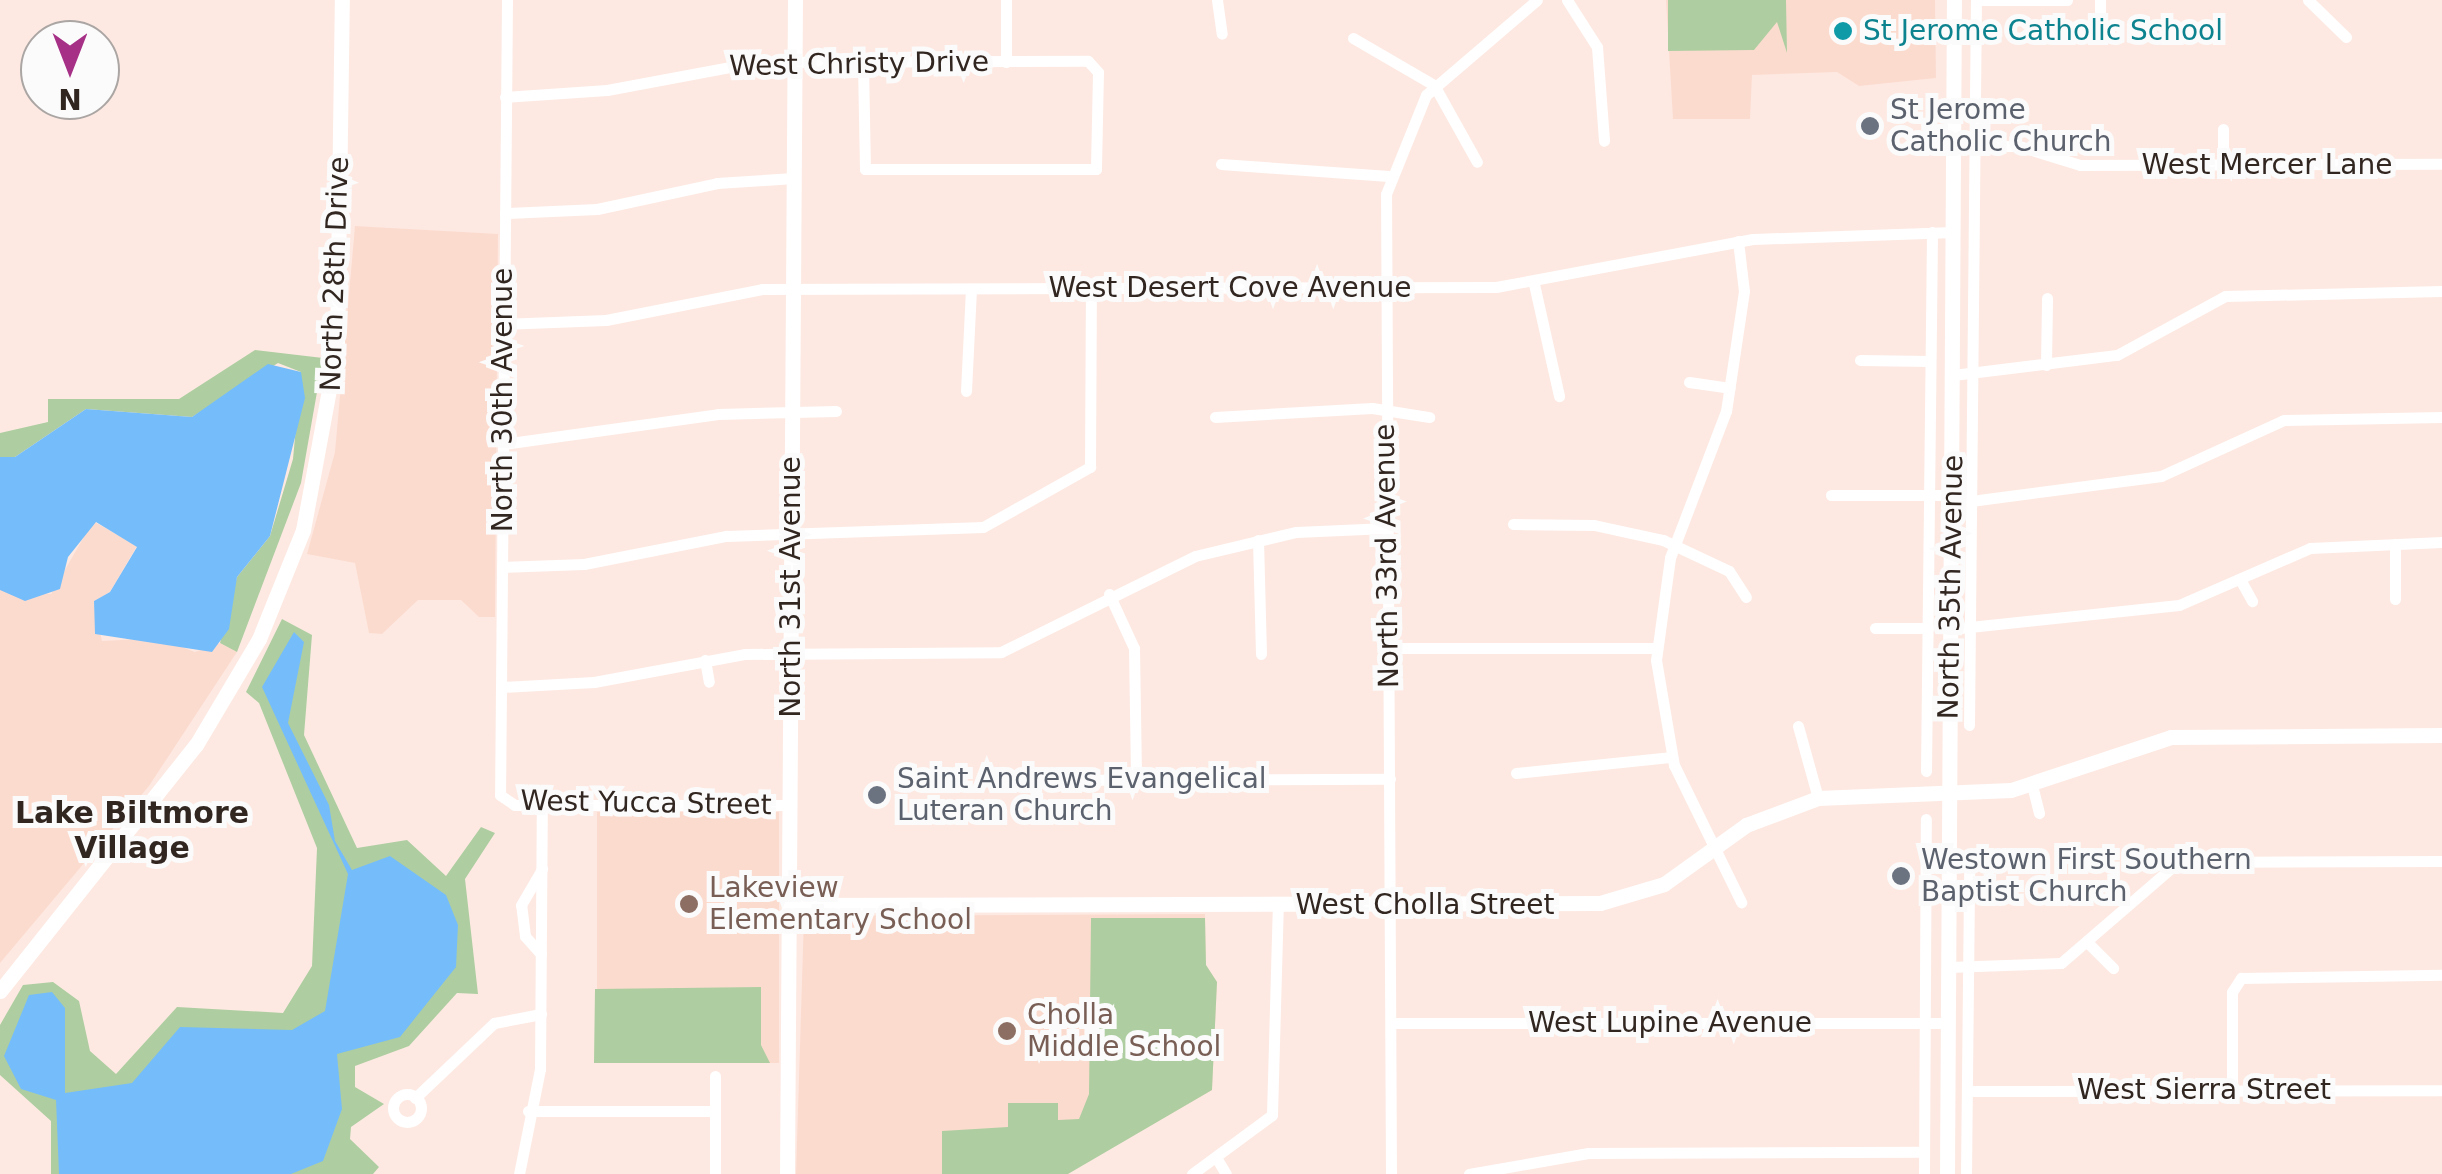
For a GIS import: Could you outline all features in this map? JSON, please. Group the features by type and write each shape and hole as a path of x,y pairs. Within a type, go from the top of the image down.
{"street":[{"name":"North 28th Drive","path":"0,991 196,745 259,639 303,530 337,346 342,0"},
{"name":"North 30th Avenue","path":"504,800 501,686 507,0"},
{"name":"North 31st Avenue","path":"787,1174 795,0"},
{"path":"1006,0 1006,62"},
{"path":"1218,0 1222,34"},
{"name":"North 33rd Avenue","path":"1391,1174 1384,288 1389,176 1434,84 1537,0"},
{"path":"1568,0 1597,47 1604,141"},
{"path":"1954,0 2067,0"},
{"name":"North 35th Avenue","path":"1947,1174 1954,0"},
{"name":"North 35th Avenue","path":"1970,725 1975,0"},
{"path":"2100,0 2100,37"},
{"path":"2308,0 2346,37"},
{"path":"1353,38 1434,84 1477,162"},
{"name":"West Christy Drive","path":"506,97 794,62 863,62 1006,62 1096,64 1096,169 865,168 863,62"},
{"path":"2223,129 2223,164"},
{"name":"West Mercer Lane","path":"1974,146 2019,146 2080,165 2442,164"},
{"path":"1221,164 1389,176"},
{"path":"505,214 597,210 717,183 794,178"},
{"name":"North 35th Avenue","path":"1926,770 1932,232"},
{"name":"West Desert Cove Avenue","path":"504,324 606,320 794,288 1384,288 1534,284 1738,241 1954,232"},
{"path":"1738,241 1744,291 1730,388 1675,544 1656,648 1672,758 1741,902"},
{"path":"1534,284 1558,396"},
{"path":"502,567 792,534 965,533 1090,467 1091,288"},
{"path":"966,392 972,289"},
{"path":"1953,374 2046,365 2143,346 2197,307 2253,291 2442,292"},
{"path":"2188,293 2197,307"},
{"path":"2046,365 2047,298"},
{"path":"1860,360 1930,360"},
{"path":"1689,382 1730,388"},
{"path":"1216,416 1385,410 1429,417"},
{"path":"502,444 792,411 836,411"},
{"path":"1971,501 2162,476 2284,420 2442,417"},
{"path":"1831,495 1952,495"},
{"path":"1514,524 1594,524 1675,544 1729,570 1746,597"},
{"path":"501,686 594,682 705,660 790,654 1002,652 1109,594 1258,540 1386,528"},
{"path":"1258,540 1261,654"},
{"path":"1951,629 2178,605 2241,581 2294,552 2442,542"},
{"path":"2395,544 2395,599"},
{"path":"2241,581 2252,600"},
{"path":"1109,594 1134,648 1136,780"},
{"path":"1875,628 1928,628"},
{"path":"1388,648 1656,648"},
{"path":"705,660 709,682"},
{"path":"1798,726 1818,798"},
{"name":"West Cholla Street","path":"790,905 1600,903 1664,884 1765,816 1818,798 2032,786 2171,738 2442,735"},
{"path":"1516,774 1672,758"},
{"path":"1024,780 1390,779"},
{"path":"2032,786 2039,813"},
{"name":"West Yucca Street","path":"504,800 542,805 790,804"},
{"path":"519,1174 541,1014 542,805"},
{"path":"1924,1174 1926,819"},
{"path":"1949,967 2053,966 2087,942 2170,864 2442,860"},
{"path":"541,954 524,936 521,905 542,868"},
{"path":"1966,1174 1969,873"},
{"path":"1192,1174 1266,1126 1276,1099 1278,906"},
{"path":"2087,942 2113,968"},
{"path":"2232,1090 2238,980 2442,975"},
{"path":"416,1098 494,1023 541,1014"},
{"name":"West Lupine Avenue","path":"1391,1023 1948,1022"},
{"path":"715,1076 715,1174"},
{"name":"West Sierra Street","path":"1967,1090 2442,1090"},
{"path":"528,1111 715,1112"},
{"path":"1469,1174 1622,1152 1924,1152"},
{"path":"1217,1158 1226,1174"}],"shaded area":[{"path":"1666,0 1935,0 1936,78 1859,86 1837,72 1752,75 1750,119 1673,119"},
{"path":"355,226 498,234 495,617 479,617 461,600 418,600 382,634 369,633 355,563 307,554 335,452"},
{"path":"93,521 137,546 110,592 94,601 102,641 158,638 195,652 220,643 237,652 149,786 0,963 0,590 51,594"},
{"name":"Lakeview Elementary School","path":"597,812 779,812 779,1063 597,1063"},
{"name":"Cholla Middle School","path":"1205,914 1206,965 1217,982 1212,1090 1066,1174 796,1174 804,916"}],"green space":[{"path":"1668,0 1786,0 1787,53 1777,22 1754,50 1668,51"},
{"path":"255,350 323,358 301,483 237,652 220,643 237,577 270,536 293,459 301,372 278,363 192,417 86,409 15,457 0,457 0,433 48,422 48,399 179,399"},
{"path":"282,619 312,635 304,735 357,848 407,840 446,876 481,827 495,833 465,879 478,994 457,993 409,1046 355,1066 355,1087 384,1104 351,1127 350,1139 379,1167 373,1174 51,1174 51,1121 0,1075 0,1025 23,985 53,982 79,1001 90,1051 116,1074 177,1007 283,1013 312,966 317,848 259,703 246,692"},
{"path":"1091,918 1205,918 1206,965 1217,982 1212,1090 1068,1174 942,1174 942,1131 1008,1127 1008,1103 1058,1103 1058,1120 1079,1119 1089,1094"},
{"path":"761,987 761,1045 770,1063 594,1063 595,989"}],"water":[{"path":"268,364 301,372 305,398 270,536 237,577 229,629 212,652 95,634 94,601 110,592 137,547 96,522 68,557 60,589 25,601 0,590 0,457 15,457 86,409 192,417"},
{"path":"294,632 304,642 288,723 329,805 335,841 352,870 390,856 446,895 458,925 456,967 400,1037 337,1054 342,1109 323,1161 291,1174 59,1174 56,1100 21,1089 4,1056 29,995 52,992 65,1008 65,1093 132,1083 180,1027 292,1030 325,1011 348,874 262,687"}],"place":[{"name":"St Jerome Catholic School","path":"1843,31"},
{"name":"St Jerome Catholic Church","path":"1870,126"},
{"name":"Saint Andrews Evangelical Luteran Church","path":"877,795"},
{"name":"Westown First Southern Baptist Church","path":"1901,876"},
{"name":"Lakeview Elementary School","path":"689,904"},
{"name":"Cholla Middle School","path":"1007,1031"}],"district":[{"name":"Lake Biltmore Village","path":"132,830"}]}
